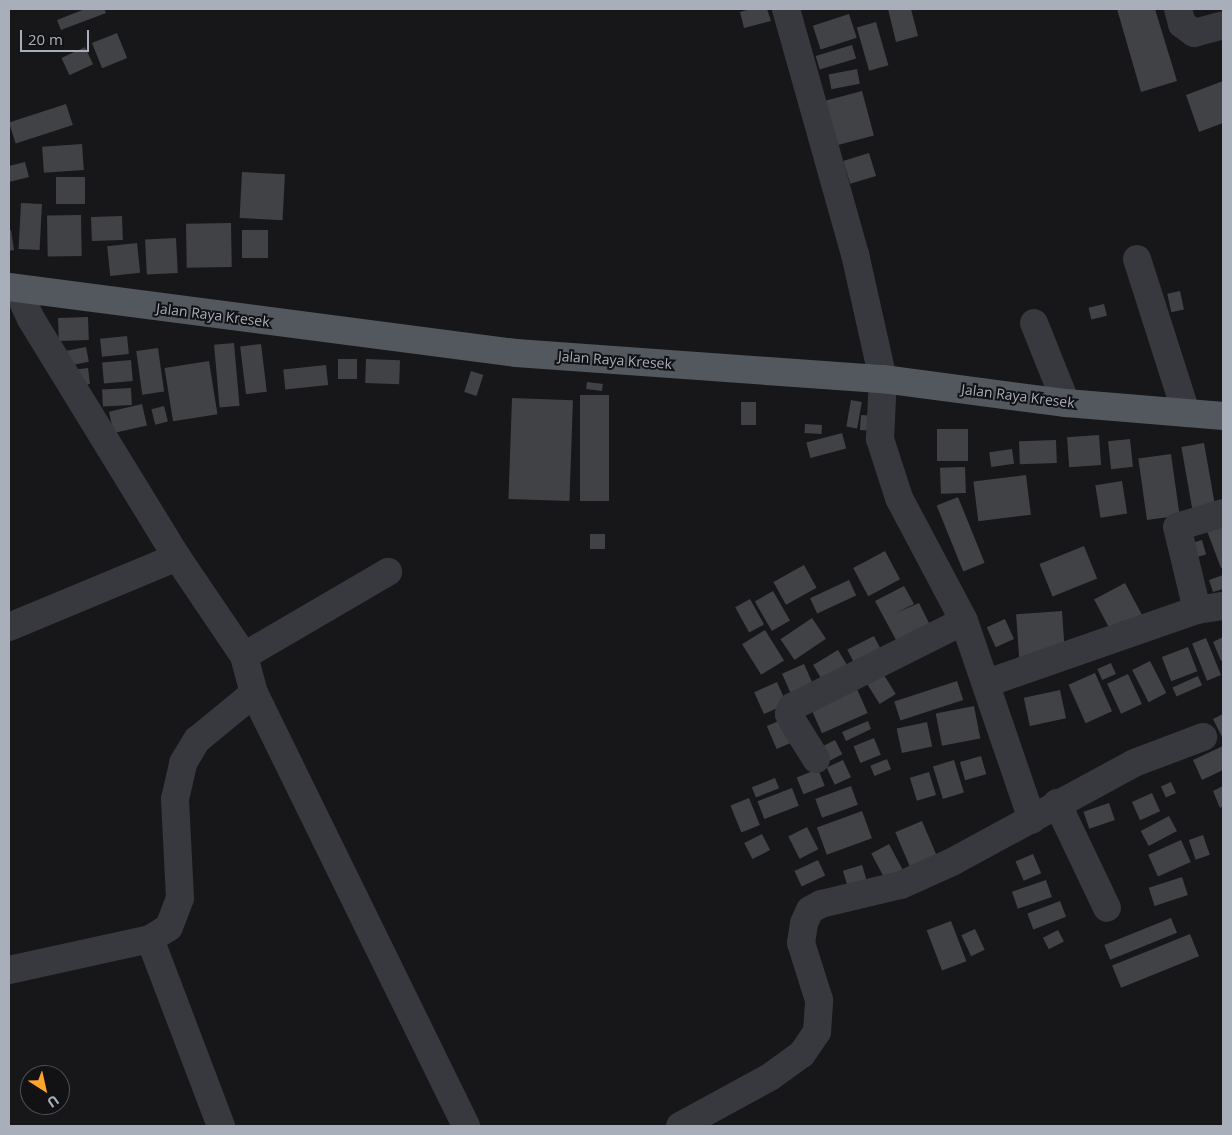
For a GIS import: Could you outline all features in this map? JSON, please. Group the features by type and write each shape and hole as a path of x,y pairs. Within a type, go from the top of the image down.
{"main road":[{"name":"Jalan Raya Kresek","path":"13,288 516,353 884,379 1066,403 1223,416"}],"street":[{"path":"786,9 855,254 884,379 880,439 899,498 964,621 987,683 1032,820"},
{"path":"1178,9 1182,24 1194,33 1223,25"},
{"path":"1136,259 1186,413"},
{"path":"13,288 178,557 244,656 254,693 466,1126"},
{"path":"1034,322 1066,403"},
{"path":"987,683 1210,608 1177,527 1186,522 1223,513"},
{"path":"9,627 178,557"},
{"path":"244,656 388,572"},
{"path":"816,759 793,722 790,714 792,707 964,621"},
{"path":"9,970 150,939 169,927 180,898 175,798 182,763 197,740 254,693"},
{"path":"680,1126 770,1077 802,1054 817,1032 818,1000 801,943 804,923 810,910 821,904 901,885 952,862 1032,820 1057,803 1134,763 1203,737"},
{"path":"1057,803 1107,908"},
{"path":"150,939 221,1126"}],"building":[{"path":"85,9 104,9 106,13 61,30 57,20"},
{"path":"750,9 767,9 771,21 744,28 740,12"},
{"path":"888,9 911,9 918,36 896,42"},
{"path":"1117,9 1155,9 1177,81 1141,92"},
{"path":"849,14 857,38 821,50 813,26"},
{"path":"876,22 888,65 869,71 857,28"},
{"path":"117,33 127,58 102,68 92,43"},
{"path":"852,45 856,58 820,69 816,56"},
{"path":"85,47 93,64 69,75 61,58"},
{"path":"857,69 860,84 831,89 829,75"},
{"path":"1223,81 1223,123 1199,132 1186,95"},
{"path":"862,91 874,135 834,146 822,102"},
{"path":"66,104 73,125 16,143 9,123"},
{"path":"82,144 84,170 44,173 42,147"},
{"path":"869,153 876,176 850,184 843,161"},
{"path":"25,162 29,177 9,182 9,166"},
{"path":"242,172 285,174 283,220 240,218"},
{"path":"56,177 85,177 85,204 56,204"},
{"path":"21,203 42,204 40,250 19,249"},
{"path":"81,215 82,256 48,257 47,216"},
{"path":"122,216 123,240 92,241 91,217"},
{"path":"231,223 232,267 187,268 186,224"},
{"path":"9,230 11,230 14,250 9,251"},
{"path":"242,230 268,230 268,258 242,258"},
{"path":"176,238 178,273 147,275 145,240"},
{"path":"137,243 140,273 110,276 107,246"},
{"path":"1180,291 1184,310 1171,312 1167,294"},
{"path":"1104,304 1107,316 1091,320 1088,308"},
{"path":"88,317 89,340 59,341 58,318"},
{"path":"127,336 129,354 102,357 100,339"},
{"path":"234,343 239,406 220,408 214,345"},
{"path":"261,344 267,392 246,394 240,347"},
{"path":"86,347 89,362 67,366 64,351"},
{"path":"158,348 164,392 142,395 136,351"},
{"path":"338,359 357,359 357,379 338,379"},
{"path":"366,359 400,360 399,384 365,383"},
{"path":"131,360 133,381 104,383 102,363"},
{"path":"209,361 217,414 173,421 165,368"},
{"path":"326,365 328,385 285,389 283,369"},
{"path":"88,368 90,384 74,386 72,370"},
{"path":"471,371 483,375 477,396 464,392"},
{"path":"587,382 603,384 602,391 586,389"},
{"path":"131,388 132,405 103,406 102,390"},
{"path":"580,395 609,395 609,501 580,501"},
{"path":"512,398 573,400 569,501 508,499"},
{"path":"851,400 862,402 857,428 846,427"},
{"path":"741,402 756,402 756,425 741,425"},
{"path":"142,404 147,425 114,433 109,412"},
{"path":"164,406 168,422 155,425 151,409"},
{"path":"861,415 877,416 876,431 860,430"},
{"path":"805,424 822,425 822,434 805,433"},
{"path":"937,429 968,429 968,461 937,461"},
{"path":"842,433 846,448 810,458 806,443"},
{"path":"1099,435 1101,465 1069,467 1067,437"},
{"path":"1130,439 1133,467 1111,469 1108,441"},
{"path":"1056,440 1057,463 1020,464 1019,441"},
{"path":"1204,443 1216,510 1193,514 1181,447"},
{"path":"1012,449 1014,464 991,467 989,452"},
{"path":"1171,454 1180,515 1147,520 1138,459"},
{"path":"965,467 966,493 941,494 940,468"},
{"path":"1026,475 1031,515 978,521 973,481"},
{"path":"1122,481 1127,514 1100,518 1095,485"},
{"path":"958,497 985,563 963,571 937,506"},
{"path":"1223,525 1223,567 1221,568 1207,531"},
{"path":"590,534 605,534 605,549 590,549"},
{"path":"1202,540 1206,554 1192,559 1188,544"},
{"path":"1084,546 1097,578 1053,596 1039,564"},
{"path":"885,551 900,579 868,596 853,568"},
{"path":"804,565 817,588 786,605 773,582"},
{"path":"1223,575 1223,589 1213,592 1209,580"},
{"path":"849,580 856,595 817,614 810,598"},
{"path":"1125,583 1144,618 1113,635 1094,599"},
{"path":"904,586 914,604 896,613 919,603 935,635 902,651 875,601"},
{"path":"773,591 790,620 772,631 755,602"},
{"path":"750,599 764,624 749,633 735,607"},
{"path":"1062,611 1065,655 1019,658 1016,614"},
{"path":"812,618 826,639 794,660 780,639"},
{"path":"1005,619 1014,639 996,647 987,627"},
{"path":"765,630 784,661 761,675 742,644"},
{"path":"874,636 886,660 860,674 847,650"},
{"path":"1223,637 1223,659 1221,661 1213,642"},
{"path":"1206,638 1221,675 1207,681 1192,644"},
{"path":"1188,647 1197,671 1171,681 1162,657"},
{"path":"838,650 850,670 825,685 813,665"},
{"path":"1150,661 1166,693 1149,702 1132,670"},
{"path":"1111,663 1116,674 1102,680 1097,669"},
{"path":"804,664 816,691 794,701 782,674"},
{"path":"882,672 896,694 880,704 866,682"},
{"path":"1095,673 1112,711 1086,723 1069,685"},
{"path":"1128,674 1142,704 1121,714 1107,684"},
{"path":"1198,676 1202,685 1176,697 1172,687"},
{"path":"853,680 868,713 822,733 807,700"},
{"path":"957,681 963,700 900,720 894,701"},
{"path":"777,682 787,704 764,714 754,692"},
{"path":"1060,690 1066,718 1030,726 1024,698"},
{"path":"974,706 980,738 942,746 936,713"},
{"path":"1223,714 1223,739 1213,719"},
{"path":"788,717 798,740 777,749 767,726"},
{"path":"868,721 871,729 846,741 842,732"},
{"path":"927,722 932,746 902,753 897,728"},
{"path":"874,738 881,755 860,763 854,746"},
{"path":"835,740 842,754 823,764 815,750"},
{"path":"1223,746 1223,770 1202,780 1193,760"},
{"path":"981,756 986,774 965,780 960,762"},
{"path":"887,759 891,769 874,776 870,766"},
{"path":"843,760 851,777 835,785 827,768"},
{"path":"954,760 964,793 943,799 933,766"},
{"path":"818,769 825,786 803,794 797,778"},
{"path":"929,772 936,795 917,801 910,778"},
{"path":"775,778 779,788 756,798 752,787"},
{"path":"1171,782 1176,793 1166,797 1161,786"},
{"path":"851,786 858,805 822,818 815,799"},
{"path":"1223,786 1223,806 1220,808 1213,791"},
{"path":"792,788 799,806 764,819 757,801"},
{"path":"1152,793 1160,811 1140,820 1132,802"},
{"path":"749,798 760,825 741,832 730,805"},
{"path":"1109,803 1115,820 1089,829 1083,812"},
{"path":"862,811 872,838 827,855 817,827"},
{"path":"1169,816 1177,831 1149,846 1141,831"},
{"path":"922,821 939,862 912,873 895,832"},
{"path":"807,827 818,849 800,859 788,837"},
{"path":"762,834 770,850 752,859 744,843"},
{"path":"1203,835 1210,855 1196,860 1189,840"},
{"path":"1181,840 1191,862 1158,877 1148,855"},
{"path":"889,844 907,878 889,887 871,853"},
{"path":"1033,854 1041,873 1024,881 1016,861"},
{"path":"818,860 825,875 802,886 794,871"},
{"path":"862,865 869,888 850,894 843,871"},
{"path":"1182,877 1188,895 1155,906 1149,888"},
{"path":"1046,880 1052,897 1018,909 1012,892"},
{"path":"1060,901 1066,917 1033,929 1027,914"},
{"path":"1171,918 1177,933 1110,960 1104,945"},
{"path":"951,921 966,961 942,970 927,930"},
{"path":"975,929 985,950 971,956 961,935"},
{"path":"1058,930 1064,942 1049,949 1043,938"},
{"path":"1190,934 1199,956 1121,988 1112,965"}]}
